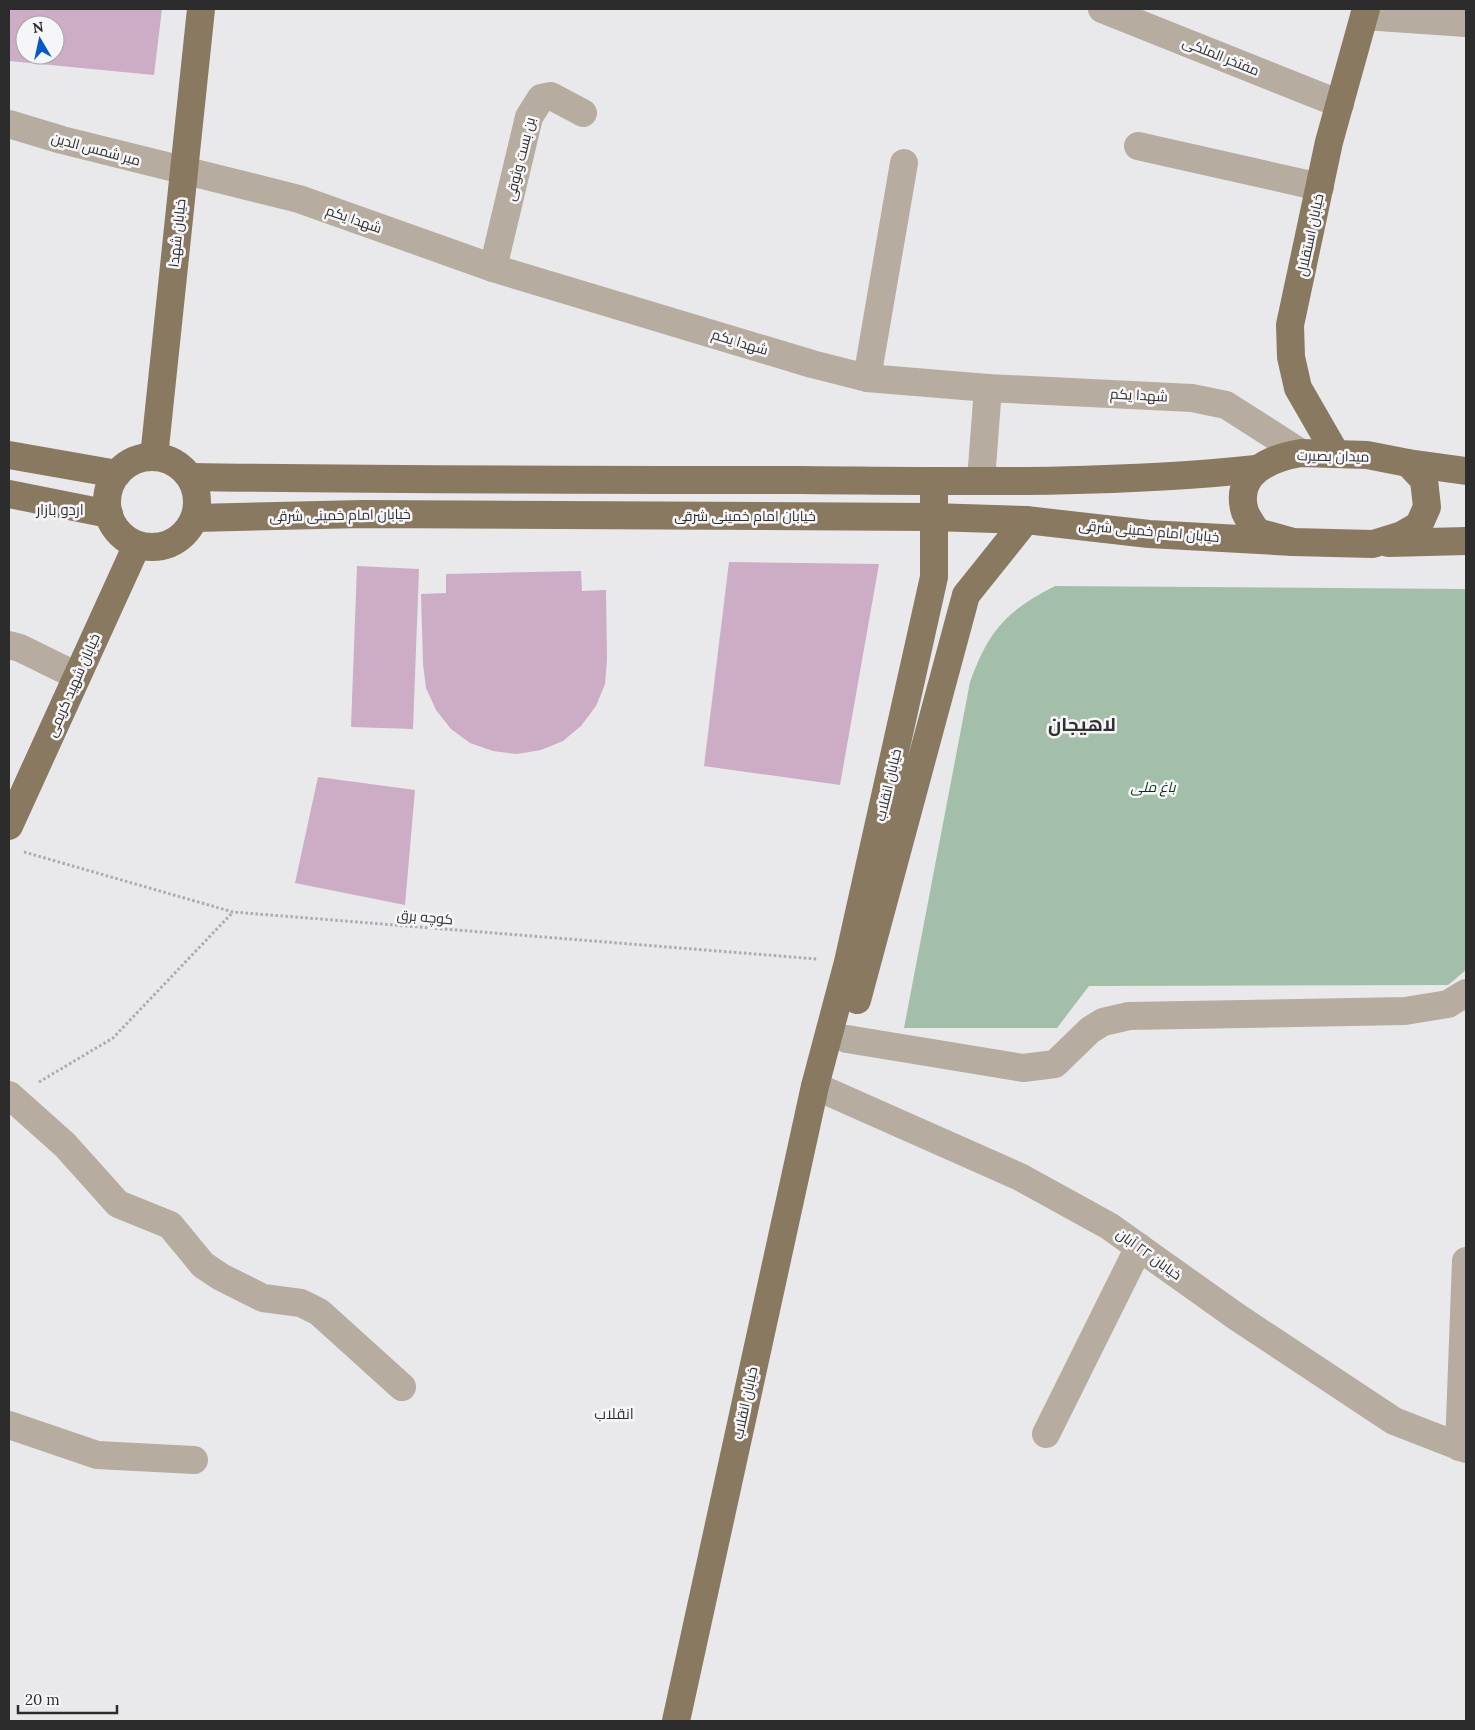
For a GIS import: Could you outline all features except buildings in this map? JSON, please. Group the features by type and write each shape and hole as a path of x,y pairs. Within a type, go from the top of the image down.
{"main road":[{"name":"خیابان شهدا","path":"154,457 200,9"},
{"name":"خیابان استقلال","path":"1336,454 1298,388 1291,357 1290,325 1320,187 1365,12"},
{"name":"میدان بصیرت","path":"1256,469 1278,457 1301,454 1367,455 1408,463"},
{"path":"9,455 117,474"},
{"path":"154,457 168,460 180,466 190,477 196,489 197,504 195,518 188,530 178,540 165,546 150,547 124,538 115,528 109,514 107,501 110,486 117,474 127,464 140,458 154,457"},
{"path":"1408,463 1466,471"},
{"path":"1373,544 1402,534 1419,525 1427,507 1424,480 1408,463"},
{"path":"190,477 362,480 934,481 1195,476 1256,469"},
{"path":"1256,469 1243,491 1245,512 1257,532 1293,542 1373,544 1466,540"},
{"name":"خیابان انقلاب","path":"676,1721 815,1086 848,962 934,577 932,517 934,481"},
{"path":"9,494 109,514"},
{"name":"خیابان امام خمینی شرقی","path":"195,518 363,514 932,517 1026,520 1149,534 1293,542"},
{"name":"خیابان انقلاب","path":"815,1086 847,1039 966,595 1026,520"},
{"name":"خیابان شهید کریمی","path":"13,838 77,676 137,544"}],"street":[{"name":"مفتخر الملکی","path":"1102,9 1340,104"},
{"path":"1365,12 1466,23"},
{"name":"بن بست وثوقی","path":"493,268 529,117 540,98 551,96 583,113"},
{"name":"میر شمس الدین","path":"9,124 184,172"},
{"path":"1138,146 1320,187"},
{"path":"866,378 904,163"},
{"name":"شهدا یکم","path":"184,172 299,199 493,268 812,364 866,378 988,388 1192,398 1226,405 1301,454"},
{"path":"981,480 988,388"},
{"path":"9,645 20,648 77,676"},
{"path":"847,1039 1023,1068 1055,1064 1090,1030 1103,1022 1129,1016 1405,1011 1448,1004 1466,994"},
{"name":"خیابان ۲۲ آبان","path":"815,1086 1020,1177 1109,1226 1237,1317 1394,1421 1462,1448"},
{"path":"11,1096 65,1145 118,1204 170,1225 203,1265 221,1277 263,1298 301,1303 319,1312 402,1387"},
{"path":"1046,1434 1139,1247"},
{"path":"1462,1448 1466,1261"},
{"path":"9,1425 96,1456 194,1460"}],"path":[{"name":"کوچه برق","path":"13,838 233,912 848,962"},
{"path":"11,1096 113,1038 233,912"}],"green space":[{"name":"باغ ملی","path":"1055,586 1466,589 1466,970 1448,985 1089,986 1057,1028 904,1028 970,682 984,649 1001,624 1024,604"}],"district":[{"name":"اردو بازار","path":"60,510"},
{"name":"لاهیجان","path":"1082,724"},
{"name":"انقلاب","path":"614,1414"}]}
